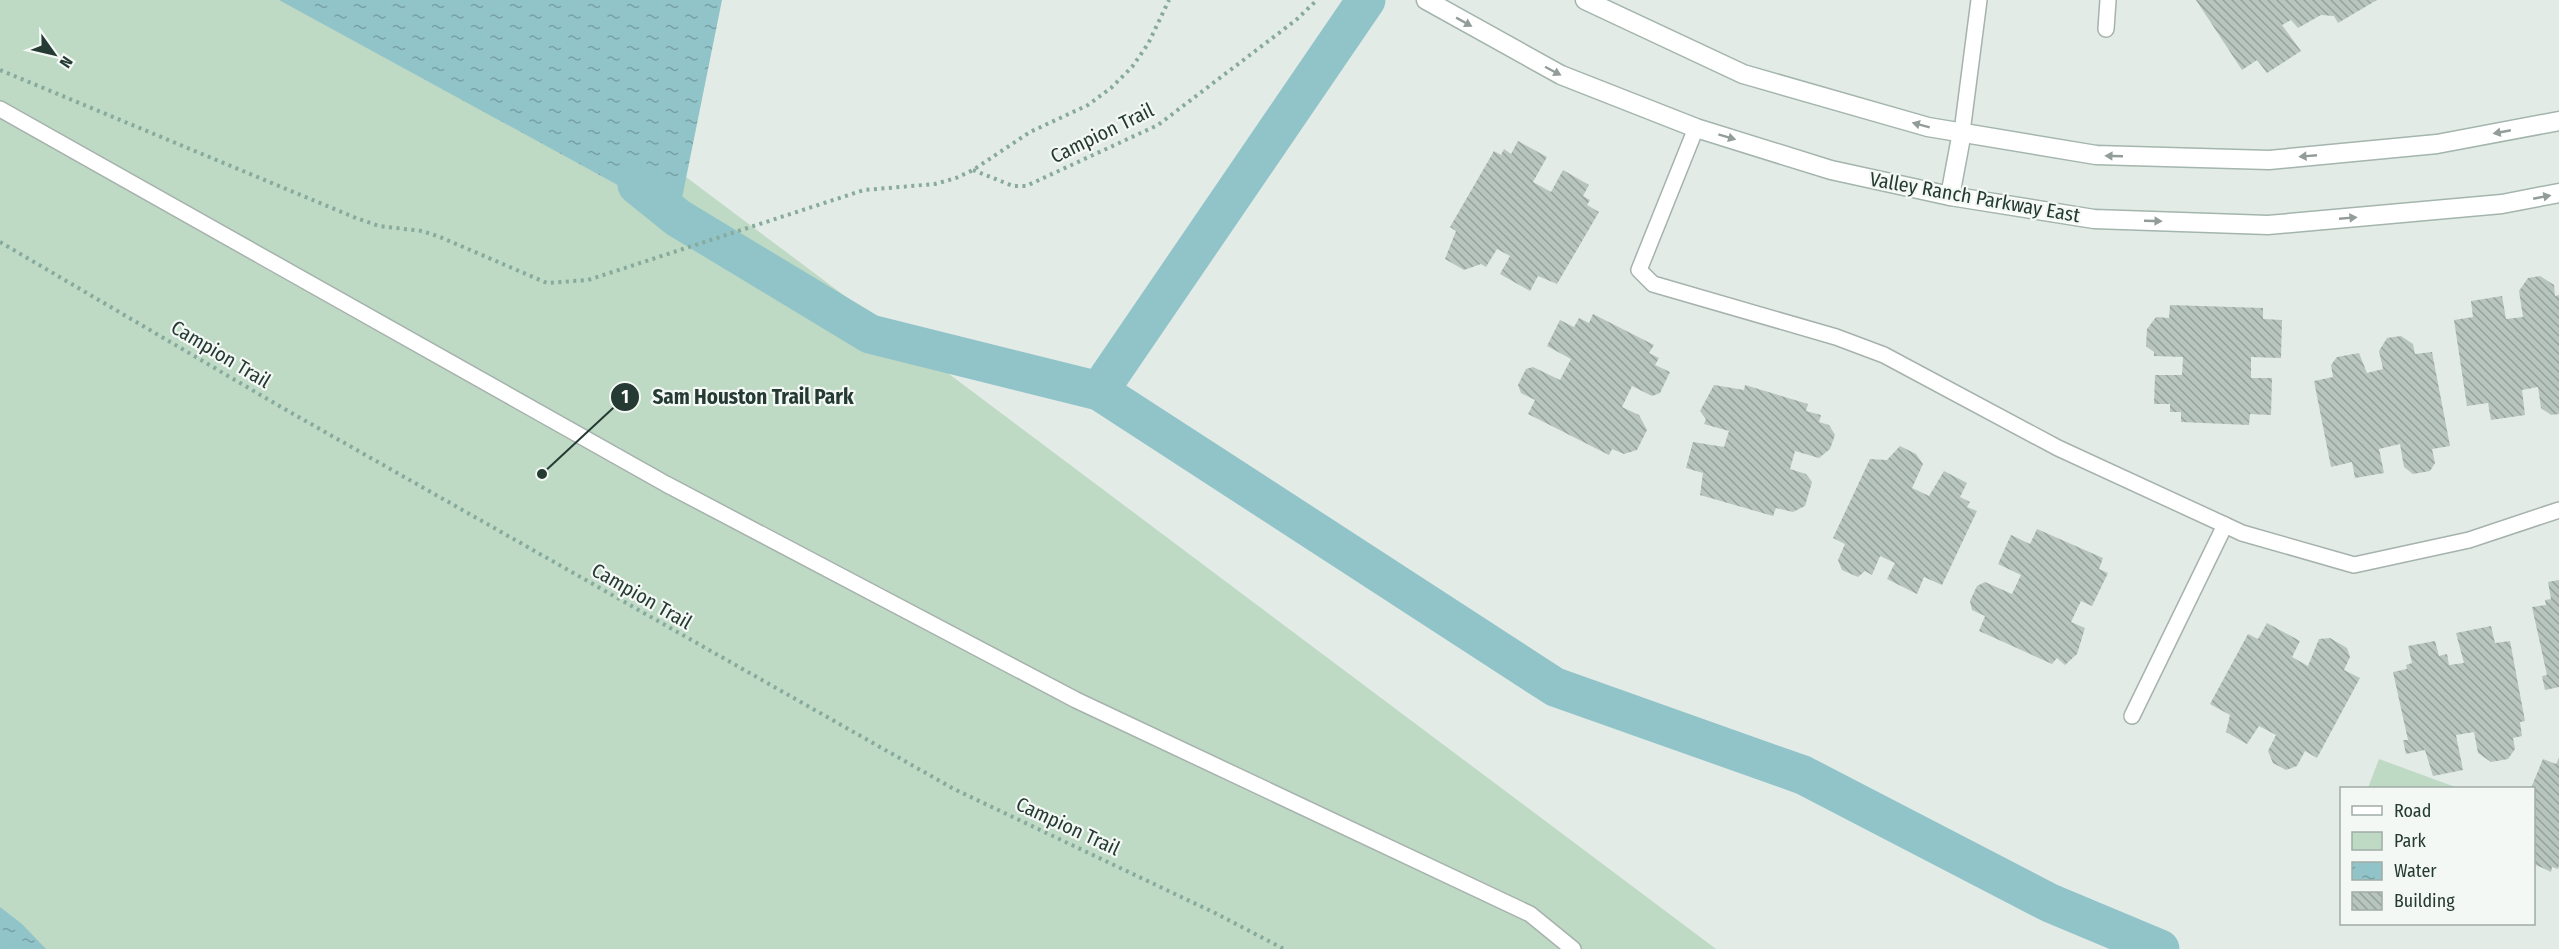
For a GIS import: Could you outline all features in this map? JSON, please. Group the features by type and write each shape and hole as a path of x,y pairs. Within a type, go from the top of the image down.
{"main road":[{"name":"Valley Ranch Parkway East","path":"1426,0 1561,75 1696,128 1831,170 1950,196 2094,219 2268,225 2502,204 2559,194"},
{"path":"1585,0 1743,74 1928,127 2096,155 2269,160 2437,144 2559,121"},
{"path":"1950,196 1962,132"}],"lane":[{"path":"1962,132 1979,0"},
{"path":"2106,29 2108,0"},
{"path":"0,109 666,484 1076,700 1530,914 1573,949"},
{"path":"1696,128 1639,270 1653,284 1836,337 1884,355 2058,448 2242,533 2354,565 2469,540 2559,510"},
{"path":"2132,716 2226,525"}],"path":[{"name":"Campion Trail","path":"0,70 356,218 380,226 422,231 440,237 547,283 588,280 864,190 935,184 956,178 973,170 1011,144 1088,105 1111,88 1132,67 1148,44 1169,0"},
{"name":"Campion Trail","path":"973,170 1013,186 1026,186 1158,125 1296,20 1317,0"},
{"name":"Campion Trail","path":"0,242 281,407 944,783 1215,913 1284,949"}],"green space":[{"path":"0,0 450,0 1716,949 0,949"},
{"path":"2379,759 2455,787 2368,787"}],"water":[{"path":"279,0 722,0 678,218"},
{"path":"0,907 22,924 46,949 0,949"}],"building":[{"path":"2196,0 2377,0 2338,23 2334,16 2321,15 2298,28 2291,20 2282,25 2301,51 2267,73 2257,60 2242,70"},
{"path":"1518,141 1547,157 1533,182 1551,192 1563,170 1589,185 1583,196 1590,200 1587,205 1599,212 1557,284 1538,276 1530,291 1500,274 1510,256 1497,249 1486,267 1481,264 1464,270 1445,259 1456,231 1450,227 1494,151 1501,155 1504,149 1511,154"},
{"path":"2540,276 2554,285 2555,296 2559,295 2559,414 2551,415 2541,408 2538,387 2522,390 2525,415 2491,420 2488,403 2467,406 2454,320 2473,317 2471,301 2502,296 2506,319 2523,317 2519,291 2528,278"},
{"path":"2170,305 2263,308 2263,319 2282,320 2281,358 2251,357 2251,378 2272,378 2271,415 2250,414 2249,425 2181,422 2181,412 2170,412 2170,404 2154,404 2155,375 2182,375 2183,357 2154,356 2154,352 2146,346 2147,329 2156,317 2169,318"},
{"path":"1593,314 1654,345 1649,353 1659,358 1655,365 1670,372 1660,393 1652,396 1632,386 1622,407 1639,415 1647,430 1637,450 1624,454 1612,449 1609,455 1528,414 1535,400 1521,393 1518,385 1526,369 1533,367 1560,380 1571,359 1547,346 1560,320 1574,327 1579,318 1589,323"},
{"path":"2401,336 2413,344 2415,354 2432,352 2450,446 2432,449 2435,463 2430,471 2413,474 2404,467 2400,444 2379,449 2384,473 2355,478 2352,462 2331,467 2314,381 2333,377 2331,365 2337,357 2359,353 2367,373 2383,369 2379,351 2387,338"},
{"path":"1714,385 1744,390 1745,385 1808,404 1806,411 1821,415 1819,422 1829,425 1835,435 1830,449 1819,458 1795,451 1790,469 1806,474 1812,482 1805,506 1793,512 1776,508 1773,516 1700,495 1703,473 1686,468 1693,442 1724,447 1729,431 1704,424 1706,419 1700,411"},
{"path":"1900,446 1916,454 1923,464 1912,488 1929,496 1944,471 1967,483 1960,497 1970,502 1967,507 1977,511 1942,585 1924,577 1917,594 1887,579 1895,563 1880,556 1872,575 1865,571 1858,577 1842,570 1838,560 1845,544 1833,538 1870,459 1887,460"},
{"path":"2037,529 2103,558 2099,569 2108,573 2092,606 2081,601 2071,622 2085,628 2077,654 2065,665 2057,658 2052,664 1979,631 1985,616 1972,610 1970,601 1977,586 1985,582 2012,594 2021,575 1998,564 2011,535 2030,544"},
{"path":"2559,580 2559,687 2545,690 2542,676 2547,675 2532,607 2546,605 2545,600 2551,599 2548,582"},
{"path":"2267,623 2300,641 2292,657 2308,666 2319,639 2330,638 2347,648 2350,657 2344,670 2360,678 2317,758 2305,751 2297,766 2286,770 2273,763 2268,751 2276,735 2259,726 2247,744 2226,732 2230,715 2210,704 2248,634 2258,639"},
{"path":"2491,626 2495,643 2510,641 2525,721 2520,722 2522,736 2513,738 2515,749 2508,759 2491,762 2478,753 2474,732 2456,735 2463,770 2433,776 2425,750 2406,754 2403,740 2408,740 2393,672 2407,669 2406,665 2412,663 2408,646 2435,641 2439,656 2447,654 2449,665 2464,663 2456,633"},
{"path":"2559,758 2559,865 2558,869 2552,867 2551,872 2535,864 2535,787 2531,787 2543,759 2556,764"}],"waterway":[{"path":"1099,391 1366,0"},
{"path":"637,185 678,218 870,334 1099,391 1555,687 1803,775 2050,903 2160,949"}],"place":[{"name":"Sam Houston Trail Park","path":"542,474"}]}
